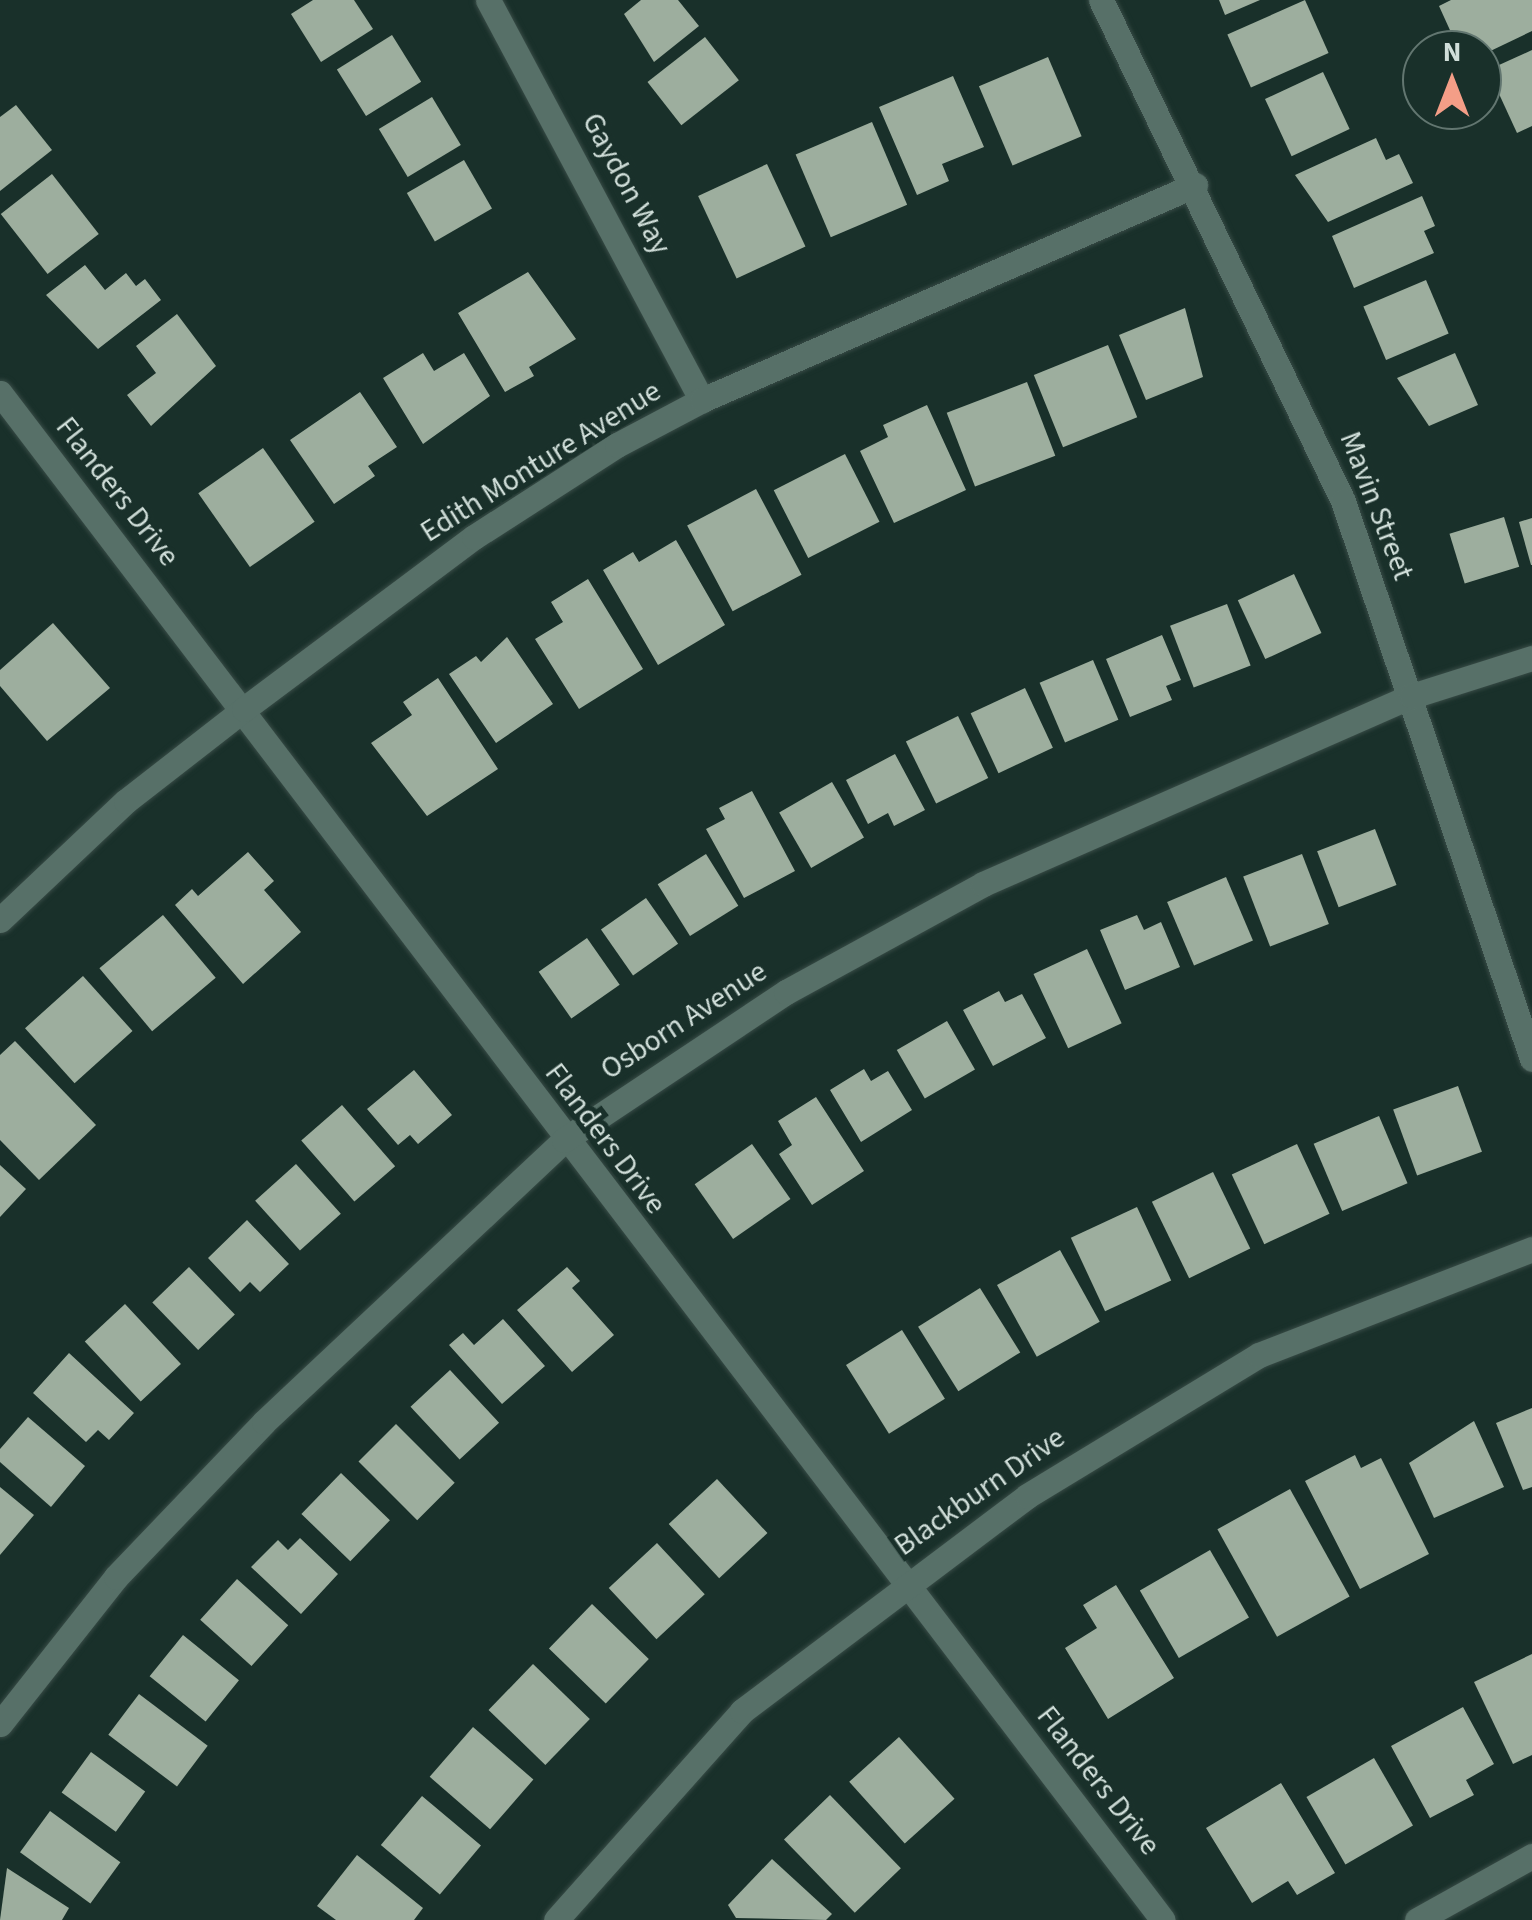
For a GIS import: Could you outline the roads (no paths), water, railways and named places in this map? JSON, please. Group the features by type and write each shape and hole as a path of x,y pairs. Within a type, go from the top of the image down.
{"street":[{"name":"Gaydon Way","path":"488,0 702,400"},
{"name":"Mavin Street","path":"1101,0 1195,184 1343,501 1532,1059"},
{"name":"Edith Monture Avenue","path":"0,920 126,801 474,537 702,400 1195,184"},
{"name":"Flanders Drive","path":"0,393 244,709 564,1140 1164,1920"},
{"name":"Osborn Avenue","path":"0,1724 116,1577 264,1422 564,1140 786,992 983,884 1412,696 1532,658"},
{"name":"Blackburn Drive","path":"556,1920 742,1711 904,1584 1121,1436 1259,1355 1532,1249"},
{"path":"1417,1920 1532,1856"}]}
